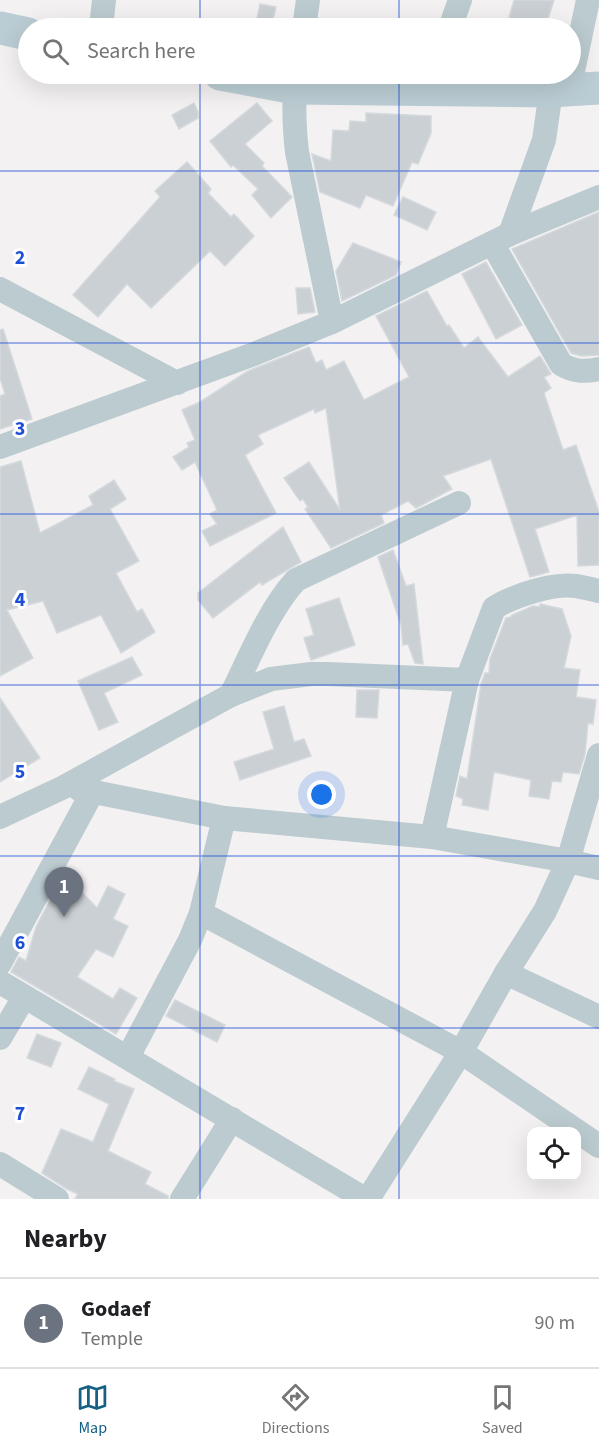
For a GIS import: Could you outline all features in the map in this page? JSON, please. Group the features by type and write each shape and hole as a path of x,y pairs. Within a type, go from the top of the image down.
{"street":[{"path":"102,18 104,0"},
{"path":"306,18 309,0"},
{"path":"454,18 460,0"},
{"path":"581,42 588,0"},
{"path":"0,28 18,32"},
{"path":"296,84 297,152 332,322"},
{"path":"466,84 573,90 544,140 501,238 561,364 570,370 580,372 599,369"},
{"path":"0,447 177,383 332,322 501,238 599,197"},
{"path":"0,289 177,383"},
{"path":"231,695 277,606 296,580 459,503"},
{"path":"432,837 467,680 494,608 512,599 556,586 575,585 599,591"},
{"path":"0,816 64,787 231,695 271,680 311,674 467,680"},
{"path":"0,982 367,1199 461,1052 545,911 568,861 599,755"},
{"path":"64,787 224,818 432,837 599,868"},
{"path":"0,963 93,791"},
{"path":"128,1057 190,939 201,913 224,818"},
{"path":"201,913 461,1052 599,1146"},
{"path":"506,973 599,1017"},
{"path":"0,1038 24,997"},
{"path":"182,1199 231,1119"},
{"path":"4,1175 57,1199"}],"building":[{"path":"514,0 554,0 548,18 509,18"},
{"path":"260,4 276,7 273,18 257,18"},
{"path":"194,103 198,118 179,129 172,115"},
{"path":"257,103 272,121 245,144 264,163 262,166 292,197 271,218 252,195 258,189 233,165 231,167 210,141"},
{"path":"366,113 431,116 431,133 418,164 412,162 393,206 366,195 360,208 320,192 312,154 331,161 333,130 349,131 350,121 366,122"},
{"path":"187,162 211,189 208,193 231,217 234,214 254,236 225,266 210,251 151,308 127,284 98,317 73,295 160,197 155,191"},
{"path":"403,197 436,212 427,230 394,215"},
{"path":"599,212 599,355 581,356 571,353 512,249"},
{"path":"353,243 401,262 396,275 342,301 336,271"},
{"path":"486,262 522,325 496,339 462,274"},
{"path":"296,288 310,288 315,312 298,314"},
{"path":"427,291 447,326 449,325 464,348 478,337 508,377 540,356 551,374 544,377 551,388 544,393 563,450 576,445 599,512 599,565 578,566 577,515 535,529 549,572 530,577 491,459 443,476 452,489 416,508 408,501 381,515 384,523 331,548 305,509 308,507 303,499 300,501 284,478 309,462 340,510 326,408 315,413 314,409 258,435 263,444 245,455 276,513 210,546 202,531 217,524 210,514 217,510 195,462 182,470 173,457 189,447 187,443 195,440 182,410 200,402 248,371 309,347 316,363 322,360 326,370 344,361 364,400 409,377 376,316"},
{"path":"3,329 32,419 0,429 0,396 5,394 0,378 0,330"},
{"path":"21,461 40,533 93,505 89,496 114,480 126,499 110,509 139,561 116,573 137,612 142,609 155,632 121,653 101,615 57,633 43,601 7,610 33,658 0,676 0,467"},
{"path":"283,527 301,562 262,585 260,582 213,618 198,600 198,593"},
{"path":"393,550 406,586 414,584 423,664 415,663 408,644 403,645 401,625 378,557"},
{"path":"339,598 355,645 311,660 304,638 314,635 306,609"},
{"path":"540,604 562,609 571,636 564,668 580,670 576,697 596,700 593,724 588,723 585,754 579,774 563,772 561,782 552,781 549,799 529,796 531,780 494,772 488,810 462,805 463,799 456,796 460,776 467,779 481,684 485,673 489,673 490,659 506,618 533,606 540,607"},
{"path":"132,657 142,675 104,693 118,722 99,730 78,681"},
{"path":"357,690 379,690 377,718 356,717"},
{"path":"0,698 40,758 0,782"},
{"path":"284,706 294,742 304,739 311,756 240,780 234,762 274,749 263,712"},
{"path":"68,878 97,908 108,886 125,894 113,919 128,926 113,957 96,949 77,977 113,999 120,988 137,998 116,1034 11,972 19,957 26,961 36,927 57,887"},
{"path":"175,1000 225,1025 217,1042 166,1016"},
{"path":"37,1034 61,1043 51,1067 27,1058"},
{"path":"89,1067 134,1089 108,1151 151,1172 145,1184 168,1196 168,1199 75,1199 78,1194 42,1173 61,1129 93,1142 109,1104 78,1089"}],"place":[{"name":"Godaef","path":"64,917"}]}
